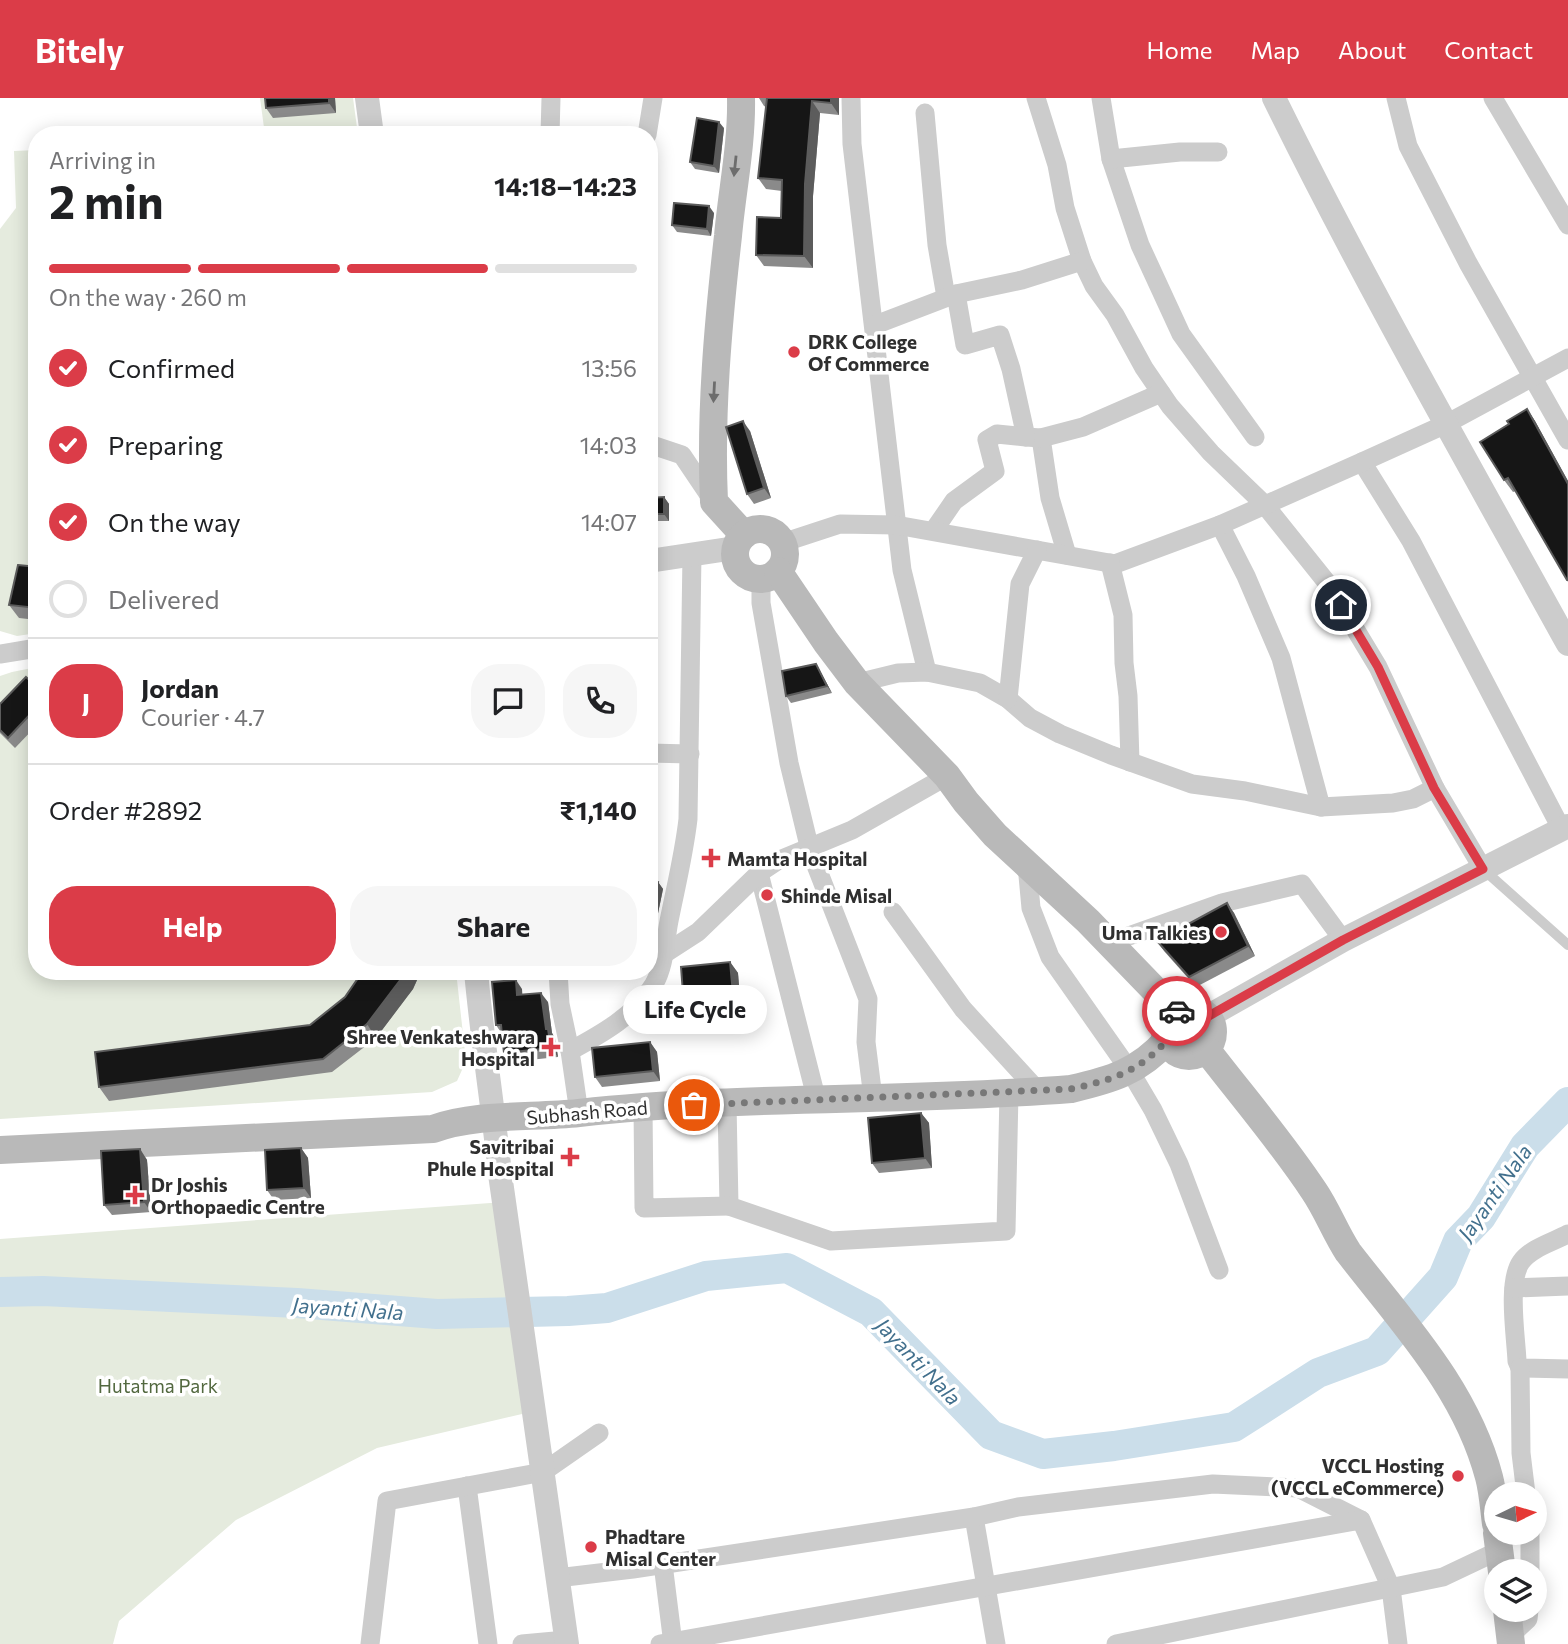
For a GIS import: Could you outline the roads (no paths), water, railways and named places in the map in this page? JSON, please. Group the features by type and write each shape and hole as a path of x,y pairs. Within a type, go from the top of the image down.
{"main road":[{"path":"739,541 750,531 765,529 778,537 785,558 770,575 748,577 738,567 739,541 714,502 714,391 741,98"},
{"path":"770,575 858,683 947,776 965,802 995,835 1108,943 1175,1012"},
{"path":"1190,1008 1207,1017 1212,1027 1212,1035 1206,1049 1192,1056 1177,1052 1167,1040 1166,1024 1175,1012 1190,1008"},
{"name":"Subhash Road","path":"0,1150 433,1129 455,1121 643,1106 1071,1089 1106,1081 1130,1071 1153,1056 1167,1040"},
{"path":"1206,1049 1297,1166 1316,1194 1335,1233 1442,1373 1463,1410 1490,1482"},
{"name":"Subhash Road","path":"0,1132 432,1112 455,1121"}],"street":[{"path":"367,98 371,126"},
{"path":"550,126 551,98"},
{"path":"648,126 653,98"},
{"path":"851,98 852,144 902,570 927,672"},
{"path":"1036,98 1048,133 1065,208 1082,261 1094,286 1115,315 1161,393 1211,453 1264,504 1328,584 1378,667 1434,788 1483,869"},
{"path":"1101,98 1111,159 1140,244 1181,334 1255,438"},
{"path":"1273,98 1311,175 1568,644"},
{"path":"1396,98 1408,145 1468,263 1568,440"},
{"path":"1493,98 1568,225"},
{"path":"925,113 937,245 965,345 1000,335 1034,438 1067,555"},
{"path":"1111,159 1180,152 1218,152"},
{"path":"875,325 951,296 1022,280 1082,261"},
{"path":"782,543 841,524 896,524 1115,564 1220,525 1362,463 1446,424 1568,358"},
{"path":"934,530 954,500 995,471 988,440 997,434 1034,438 1083,428 1161,393"},
{"path":"658,447 682,455 714,502"},
{"path":"1207,1017 1343,940 1483,869 1566,832 1411,541 1362,463"},
{"path":"1220,525 1246,576 1281,658 1321,807"},
{"path":"658,560 692,554 739,541"},
{"path":"1009,699 1020,584 1037,550"},
{"path":"658,972 664,954 688,819 692,554"},
{"path":"1110,563 1123,615 1130,762"},
{"path":"770,575 761,603 789,763 810,850 868,999 866,1042 873,1098"},
{"path":"0,654 28,649"},
{"path":"858,683 898,673 927,672 980,683 1009,699 1030,718 1060,734 1192,784 1245,791 1321,807 1393,803 1413,799 1434,788"},
{"path":"658,752 690,754"},
{"path":"664,954 698,932 760,873 778,861 810,850 880,816 947,776"},
{"path":"1027,865 1031,908 1050,957 1130,1071 1153,1110 1179,1164 1219,1270"},
{"path":"760,873 817,1101"},
{"path":"1108,943 1222,903 1302,884 1343,940"},
{"path":"893,912 963,1009 1039,1092"},
{"path":"477,980 499,1174 566,1642 522,1644"},
{"path":"559,980 560,1004 579,1113"},
{"path":"570,1051 625,1016 655,980"},
{"path":"643,1106 644,1208 729,1206 831,1241 1006,1231 1009,1093"},
{"path":"727,1104 729,1206"},
{"path":"1524,1482 1514,1288 1522,1261 1532,1252 1568,1234"},
{"path":"1514,1288 1568,1286"},
{"path":"1520,1368 1568,1369"},
{"path":"370,1644 387,1501 543,1472 599,1433"},
{"path":"557,1578 974,1517 1018,1507 1213,1484 1298,1488 1361,1520 1391,1588 1398,1644"},
{"path":"467,1486 488,1644"},
{"path":"974,1517 996,1644"},
{"path":"663,1564 669,1643 1361,1520"},
{"path":"1116,1644 1443,1577 1499,1545"}],"lane":[{"path":"1483,869 1568,944"}],"waterway":[{"name":"Jayanti Nala","path":"0,1292 43,1291 297,1303 437,1314 568,1311 607,1308 706,1276 787,1268 871,1312 991,1435 1043,1454 1114,1446 1234,1427 1318,1373 1377,1351 1443,1277 1458,1241 1481,1217 1525,1146 1568,1102"}],"place":[{"name":"DRK College Of Commerce","path":"794,352"},
{"name":"Mamta Hospital","path":"711,858"},
{"name":"Shinde Misal","path":"767,895"},
{"name":"Uma Talkies","path":"1221,932"},
{"name":"Shree Venkateshwara Hospital","path":"551,1047"},
{"name":"Life Cycle","path":"694,1105"},
{"name":"Savitribai Phule Hospital","path":"570,1157"},
{"name":"Dr Joshis Orthopaedic Centre","path":"135,1195"},
{"name":"VCCL Hosting (VCCL eCommerce)","path":"1458,1476"},
{"name":"Phadtare Misal Center","path":"591,1547"}],"park label":[{"name":"Hutatma Park","path":"158,1385"}]}
